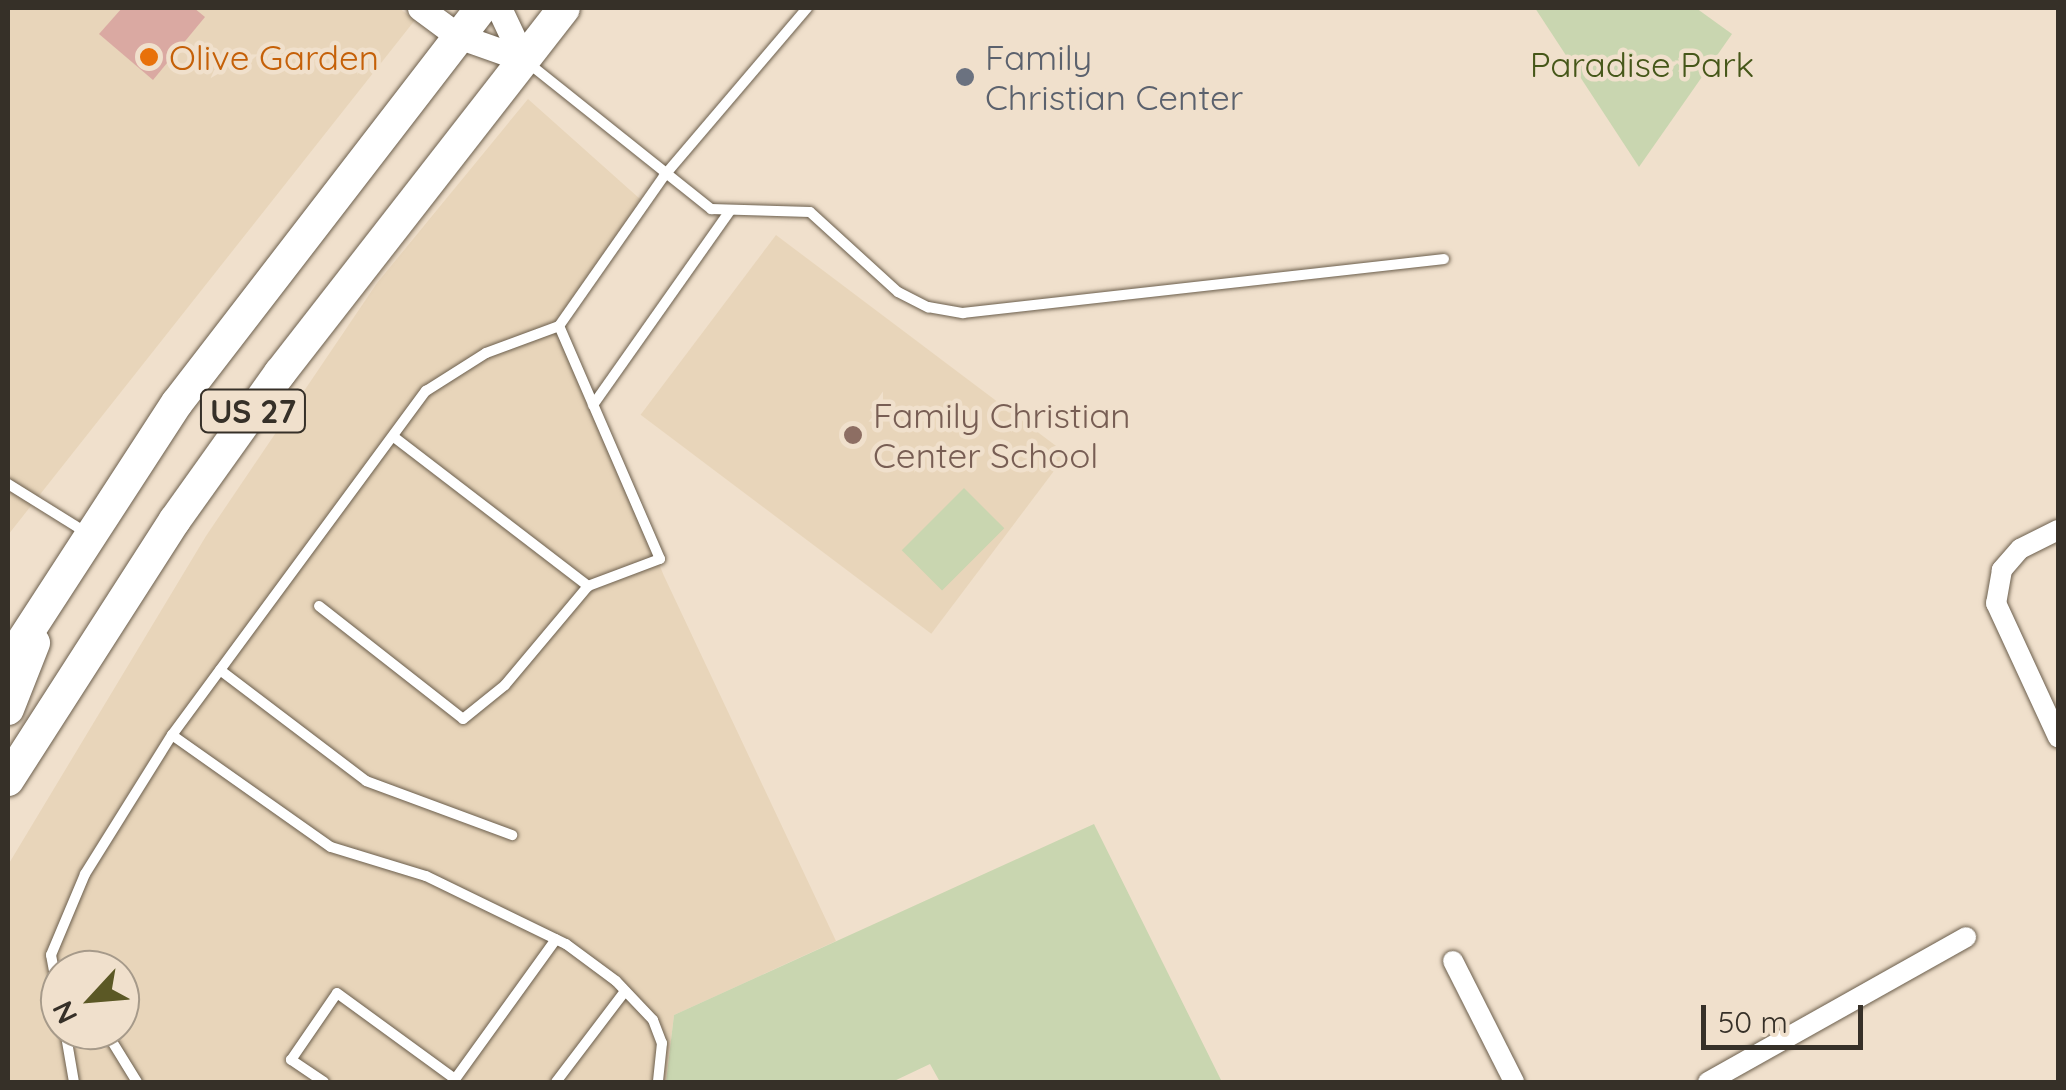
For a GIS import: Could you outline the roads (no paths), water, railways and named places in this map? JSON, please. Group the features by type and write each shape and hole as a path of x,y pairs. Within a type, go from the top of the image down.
{"highway":[{"name":"US 27","path":"8,663 88,534 187,388 481,8"},
{"name":"US 27","path":"8,780 228,446 564,8"},
{"path":"8,709 58,583"}],"street":[{"path":"420,8 458,36 523,59"},
{"path":"499,8 523,59"},
{"path":"2058,530 2020,549 2002,570 1996,602 2058,737"},
{"path":"1708,1082 1966,937"},
{"path":"1453,961 1514,1082"}],"lane":[{"path":"53,950 85,874 172,734 426,391 486,354 559,326 664,176 807,8"},
{"path":"523,59 711,210 810,212 898,292 963,313 1444,259"},
{"path":"593,405 730,211"},
{"path":"319,606 463,719 504,685 588,586 660,559 559,326"},
{"path":"394,436 588,586"},
{"path":"8,484 88,534"},
{"path":"220,670 366,781 512,835"},
{"path":"172,734 331,848 426,876 556,939 625,991 652,1020 662,1043 658,1082"},
{"path":"324,1082 291,1060 337,993 454,1081 556,939"},
{"path":"556,1082 625,991"},
{"path":"68,1050 74,1082"},
{"path":"117,1050 137,1082"}],"place":[{"name":"Olive Garden","path":"149,57"},
{"name":"Family Christian Center","path":"965,77"},
{"name":"Family Christian Center School","path":"853,435"}],"park label":[{"name":"Paradise Park","path":"1642,64"}]}
